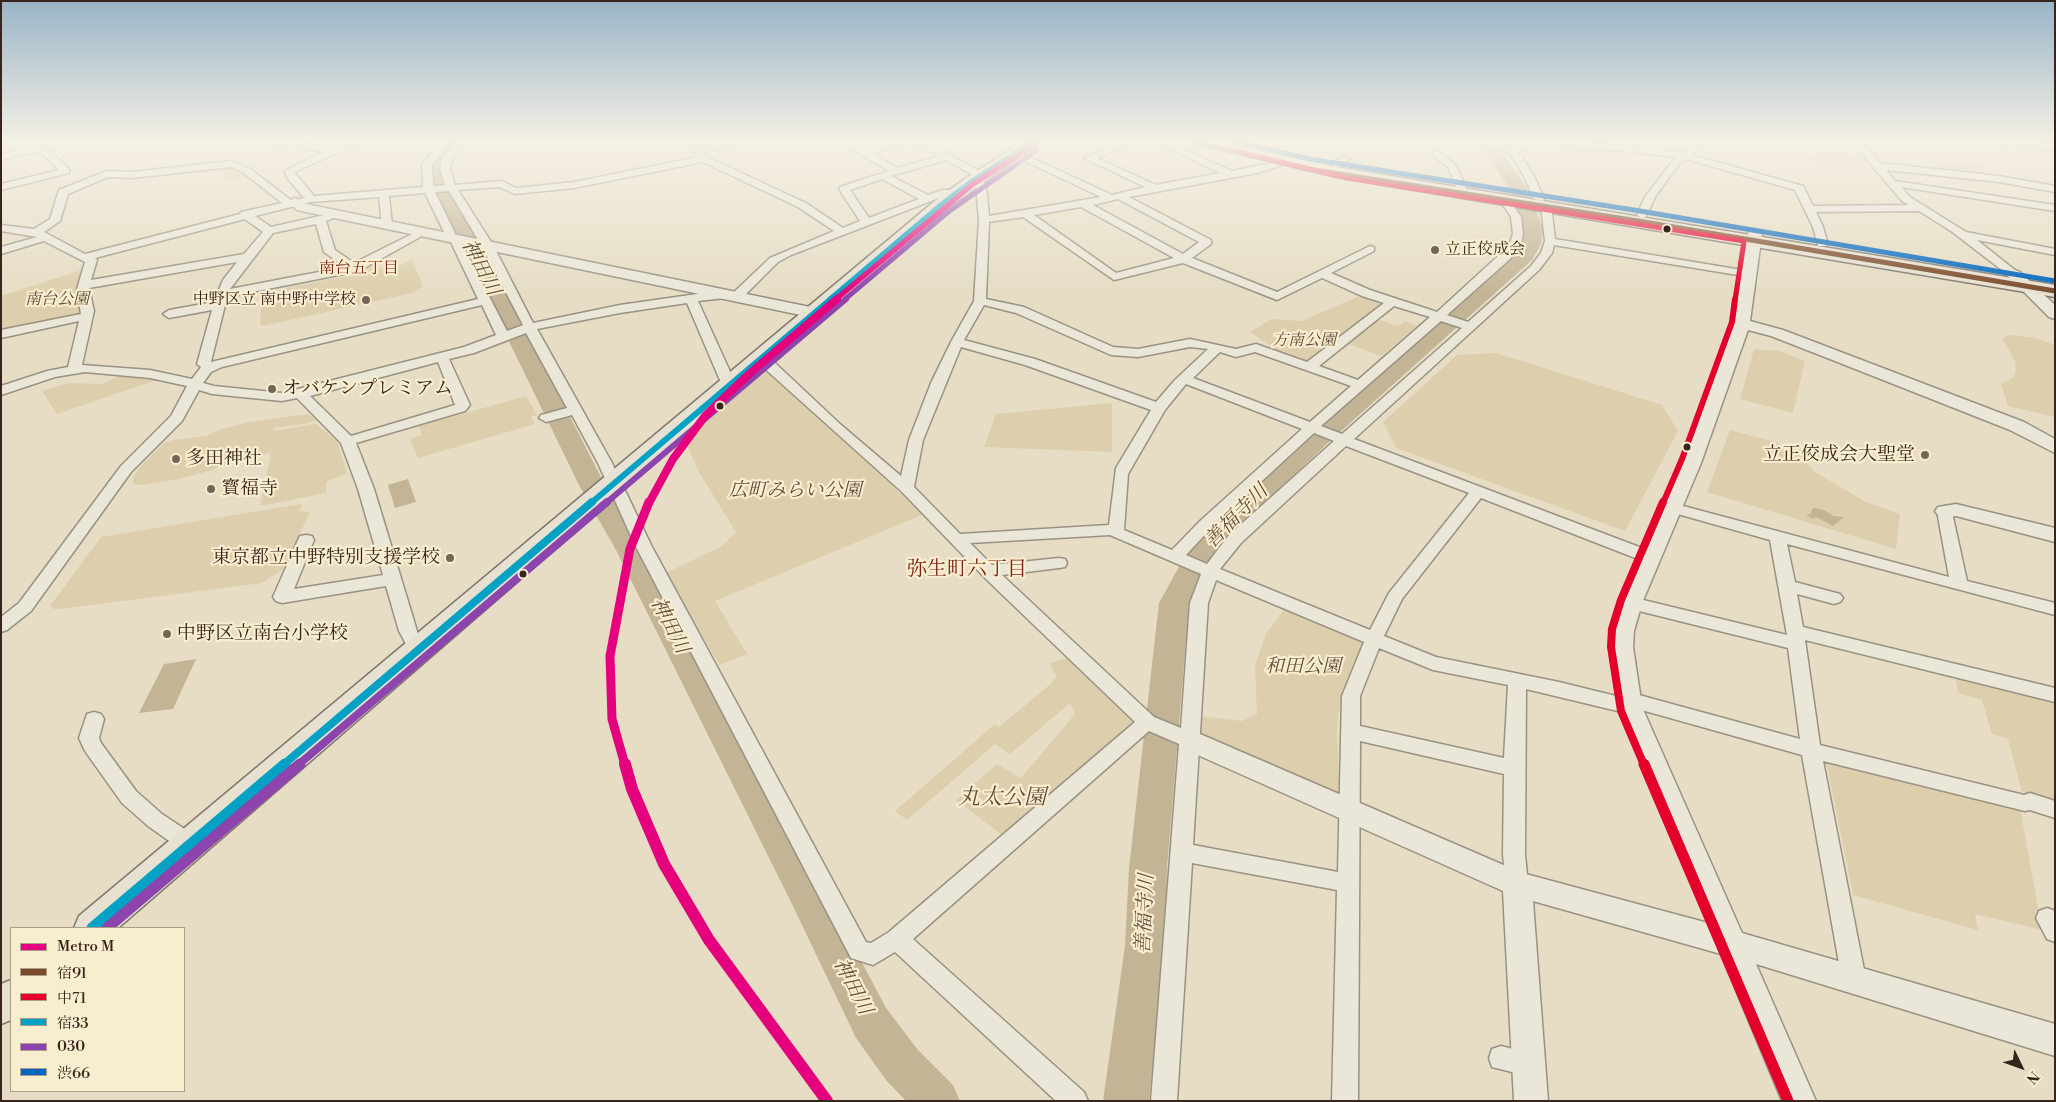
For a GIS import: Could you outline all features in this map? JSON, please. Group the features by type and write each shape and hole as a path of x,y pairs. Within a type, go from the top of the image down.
{"main road":[{"path":"93,927 729,385 958,193"},
{"path":"1484,193 1642,215 1754,237 1822,244 2021,281 2055,291"},
{"path":"1490,193 1508,198"},
{"path":"1538,202 2021,281 2055,282"}],"street":[{"path":"1,251 40,235 56,222 63,193"},
{"path":"278,193 291,203 302,207 815,313"},
{"path":"305,193 310,199"},
{"path":"85,257 245,214 310,199 393,193"},
{"path":"432,193 484,301 505,336"},
{"path":"454,193 484,244 571,412 604,493 643,545 859,951 873,954 897,939 1150,724"},
{"path":"778,193 843,232"},
{"path":"847,193 867,223"},
{"path":"916,193 927,199"},
{"path":"1,391 74,370 109,369 150,374 195,384 212,390 282,397 300,394 442,357 528,327 620,309 731,295 774,260 942,193"},
{"path":"906,488 916,440 938,383 957,342 980,301 984,220 982,193"},
{"path":"1023,212 1114,277 1184,259 1207,242 1107,193"},
{"path":"984,220 1023,212 1083,204 1131,193"},
{"path":"1164,1101 1182,852 1186,739 1199,603 1209,570 1235,539 1343,438 1535,268 1546,253 1550,241 1535,193"},
{"path":"1642,215 1653,193"},
{"path":"1802,193 1810,209 1822,244"},
{"path":"1901,193 1906,199 1961,234 2021,281 2055,314"},
{"path":"1960,193 2055,208"},
{"path":"384,194 388,225"},
{"path":"1178,559 1206,524 1317,428 1360,385 1442,317 1505,258 1514,246 1518,234 1517,222 1508,198"},
{"path":"1083,204 1184,259 1277,296 1370,249"},
{"path":"1810,209 1921,208"},
{"path":"245,214 269,231"},
{"path":"334,214 320,220 269,231 228,280 220,300 204,364 211,366 484,301"},
{"path":"320,220 330,252 355,269"},
{"path":"1,228 40,235 92,260 83,289 87,316 74,370"},
{"path":"169,314 286,284 355,269 424,232"},
{"path":"1961,234 2055,252"},
{"path":"1754,237 1742,324 1691,463 1649,557 1631,603 1622,631 1621,647 1629,703 1799,1101"},
{"path":"1550,241 1750,274"},
{"path":"84,285 249,257"},
{"path":"1322,273 1366,294 1469,326"},
{"path":"692,299 729,385"},
{"path":"980,301 1020,310 1101,349 1138,352 1190,343 1236,353 1256,348 1360,385"},
{"path":"1309,367 1392,302"},
{"path":"1,334 87,316"},
{"path":"1742,324 1777,333 1898,379 2017,426 2055,447"},
{"path":"957,342 1030,362 1159,408"},
{"path":"1115,530 1120,474 1159,408 1217,348"},
{"path":"348,441 460,408 463,405 442,357"},
{"path":"760,359 906,488 988,571 1150,724 1517,884 1731,943 2055,1040"},
{"path":"1,626 25,607 126,469 177,418 195,384 211,366"},
{"path":"1185,379 1317,428 1649,557"},
{"path":"300,394 348,441 366,490 412,640 425,644"},
{"path":"546,418 571,412"},
{"path":"1345,1101 1351,696 1374,639 1395,596 1479,491"},
{"path":"1672,508 2055,609"},
{"path":"1959,585 1945,511 1956,510 2055,535"},
{"path":"955,539 1115,530 1125,539 1209,570 1433,663 1629,703 2026,803 2030,801 2055,810"},
{"path":"1778,537 1788,586 1811,750 1854,980"},
{"path":"306,540 282,597 392,579"},
{"path":"988,571 1059,563"},
{"path":"1788,586 1834,598"},
{"path":"1631,603 1795,638 1919,657 2055,695"},
{"path":"1517,680 1514,768 1514,866 1517,884 1514,1061 1531,1101"},
{"path":"94,719 89,738 92,746 129,797 156,820 190,844"},
{"path":"1349,731 1514,768"},
{"path":"1182,852 1348,883"},
{"path":"897,939 1075,1101"}],"green space":[{"path":"412,259 423,286 416,292 263,326 260,324 262,298 285,288 358,274 372,266 392,270"},
{"name":"南台公園","path":"85,269 76,289 81,315 1,332 1,296"},
{"name":"方南公園","path":"1362,295 1382,302 1307,364 1267,350 1270,346 1250,332 1272,319 1301,321"},
{"path":"1377,319 1398,326 1405,321 1417,326 1381,356 1348,344"},
{"path":"2010,335 2036,338 2055,345 2055,417 2008,406 2001,384 2014,377 2016,371 2015,361 2002,338"},
{"path":"1754,349 1779,351 1805,361 1793,413 1740,399"},
{"path":"1496,353 1662,405 1678,431 1625,531 1396,448 1383,422 1457,355"},
{"name":"広町みらい公園","path":"767,369 869,462 922,515 715,601 747,654 720,665 664,574 722,546 736,532 700,474 684,439"},
{"path":"123,374 156,378 154,381 57,414 42,391 69,383 102,384"},
{"path":"526,396 537,415 531,417 535,424 418,458 410,439 422,435 419,426"},
{"path":"1112,403 1112,452 984,447 996,414"},
{"path":"308,414 317,420 274,428 273,431 316,424 337,441 347,473 326,482 326,493 260,506 271,453 246,457 249,450 212,470 180,479 141,485 133,484 133,478 139,468 164,443 173,440 207,436 218,430 250,422"},
{"path":"1730,430 1805,450 1806,462 1815,472 1866,502 1900,514 1896,549 1707,492"},
{"path":"302,504 299,511 310,512 283,569 262,583 60,609 54,609 50,606 101,537"},
{"name":"和田公園","path":"1286,607 1359,638 1363,643 1342,691 1337,727 1339,794 1201,735 1199,716 1242,721 1257,714 1255,665 1266,634"},
{"name":"丸太公園","path":"1067,658 1135,722 1003,836 956,800 997,764 1021,778 1075,714 1070,703 1010,754 995,744 907,820 895,811 995,724 999,727 1053,682 1052,679 1057,678 1050,663"},
{"path":"1955,676 2055,700 2055,803 2022,792 2008,739 1992,734 1982,700 1958,693"},
{"path":"1826,761 2020,808 2042,930 1975,914 1978,930 1853,895"}],"shaded area":[{"path":"408,479 416,502 395,508 388,485"},
{"path":"1812,509 1824,510 1833,516 1844,517 1833,526 1816,517 1813,519 1806,515 1811,514"},
{"path":"196,659 173,709 139,713 164,664"}],"waterway":[{"name":"神田川","path":"442,193 511,323 592,485 630,550 806,892 871,1023 902,1065 937,1101"},
{"name":"善福寺川","path":"1126,1101 1145,946 1148,868 1174,603 1199,556 1217,533 1321,436 1522,260 1531,244 1533,229 1520,193"}],"metro line":[{"name":"M","path":"827,1101 709,940 664,864 632,789 612,719 610,656 630,549 649,502 673,459 705,416 749,374 961,193"}],"transit line":[{"name":"宿33","path":"93,927 956,193"},
{"name":"030","path":"108,927 948,212 972,193"},
{"name":"中71","path":"1444,193 1744,241 1732,322 1682,459 1621,600 1612,629 1611,647 1621,711 1788,1101"},
{"name":"宿91","path":"1463,193 2055,291"},
{"name":"渋66","path":"1528,193 2055,281"}],"place":[{"name":"立正佼成会","path":"1435,250"},
{"name":"中野区立 南中野中学校","path":"366,300"},
{"name":"オバケンプレミアム","path":"272,389"},
{"name":"立正佼成会大聖堂","path":"1925,455"},
{"name":"多田神社","path":"176,459"},
{"name":"寳福寺","path":"211,489"},
{"name":"東京都立中野特別支援学校","path":"450,558"},
{"name":"中野区立南台小学校","path":"167,634"}],"district":[{"name":"南台五丁目","path":"359,269"},
{"name":"弥生町六丁目","path":"967,570"}]}
